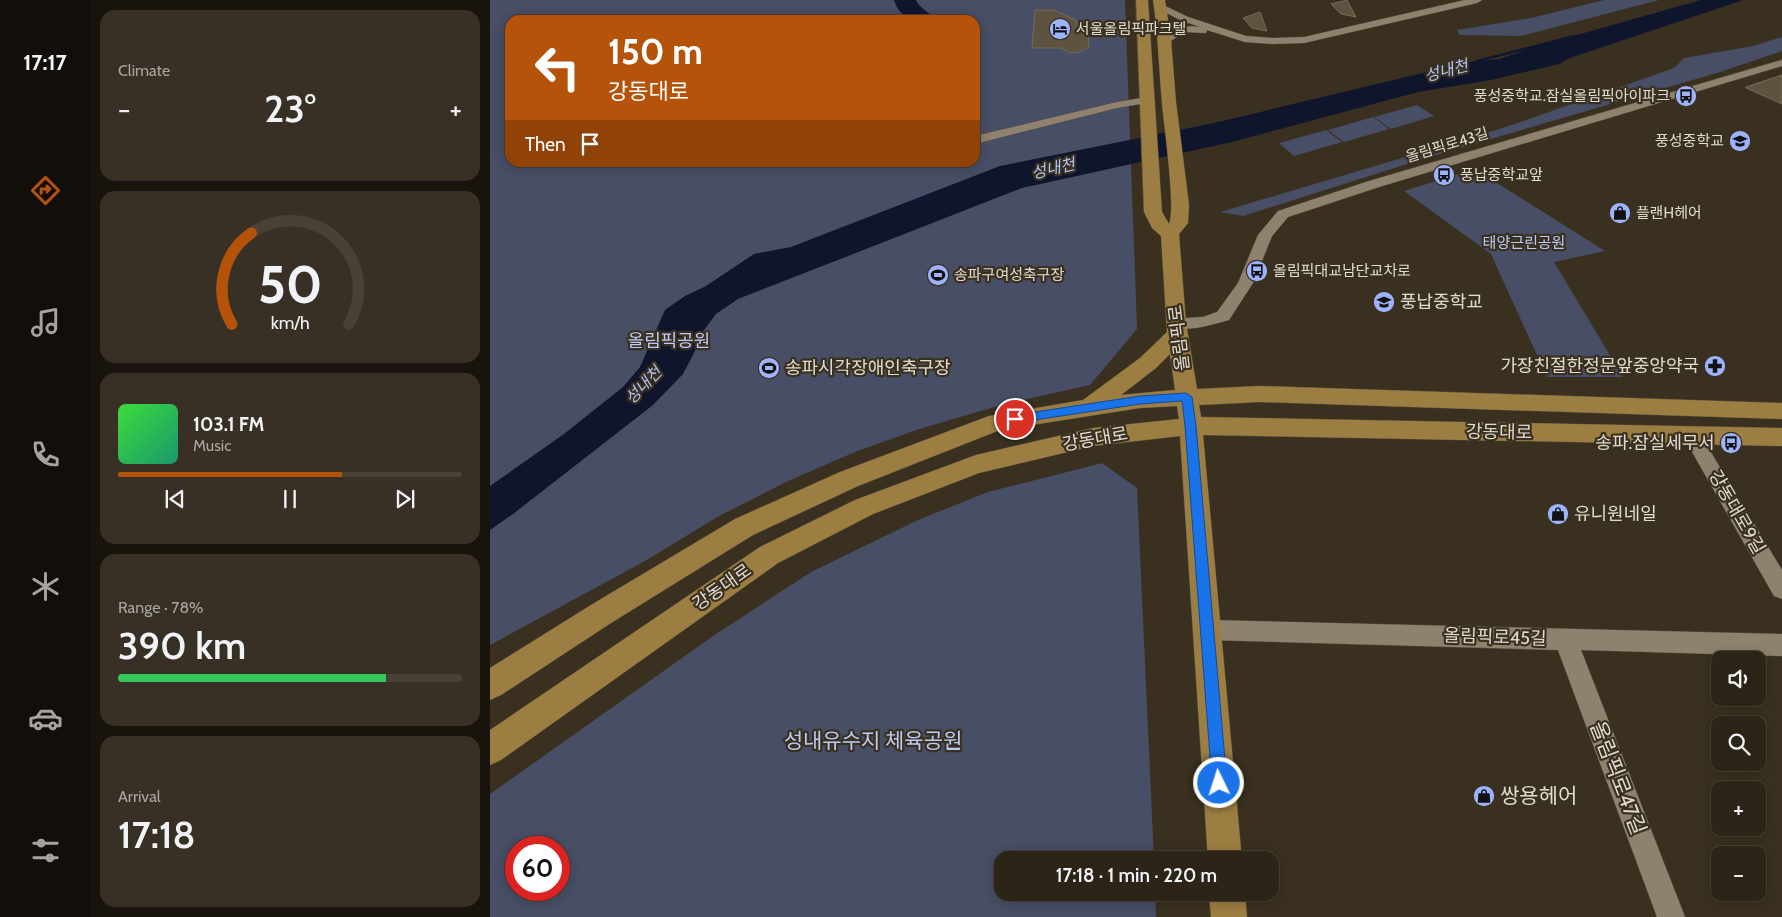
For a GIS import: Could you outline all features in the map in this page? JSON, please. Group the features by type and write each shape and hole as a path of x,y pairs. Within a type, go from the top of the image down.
{"main road":[{"path":"1142,0 1154,212 1158,224 1170,234"},
{"name":"올림픽로","path":"1159,3 1165,40 1169,102 1180,205 1179,223 1170,234 1177,328 1191,426 1224,851"},
{"path":"1088,409 1148,363 1177,328"},
{"name":"강동대로","path":"490,685 601,614 744,528 840,483 997,422 1140,400 1260,394 1782,411"},
{"name":"강동대로","path":"490,749 769,555 864,507 976,464 1093,437 1191,426 1782,438"},
{"path":"1228,901 1229,917"}],"street":[{"path":"1165,40 1176,30 1196,29 1252,44 1281,45 1477,0"},
{"path":"1159,3 1185,19 1245,39 1273,41 1304,40"},
{"name":"올림픽로43길","path":"1177,328 1223,316 1245,283 1265,235 1283,214 1374,184 1782,62"},
{"path":"980,139 1117,104 1148,102"},
{"name":"강동대로9길","path":"1692,436 1782,589"},
{"name":"올림픽로45길","path":"1208,630 1782,645"},
{"name":"올림픽로47길","path":"1564,639 1671,917"}],"green space":[{"name":"올림픽공원","path":"490,0 1125,0 1137,329 1090,385 1005,404 919,429 855,452 788,481 719,516 645,561 490,645"},
{"path":"1604,0 1659,0 1521,36 1459,35 1457,30 1531,18"},
{"path":"1782,37 1782,51 1720,72 1426,158 1243,216 1220,212 1503,128 1674,68 1684,58 1753,46"},
{"path":"1417,105 1434,116 1391,129 1374,117"},
{"path":"1373,117 1389,129 1344,142 1328,130"},
{"path":"1326,130 1342,142 1294,156 1279,143"},
{"name":"태양근린공원","path":"1475,169 1605,251 1554,262 1623,377 1547,377 1491,254 1404,191"},
{"name":"성내유수지 체육공원","path":"1102,463 1137,488 1154,851 994,851 994,901 1155,901 1156,917 490,917 490,794 713,636 811,572 918,520 988,492"}],"water":[{"path":"894,0 916,0 931,15 905,15 897,7"},
{"name":"성내천","path":"1701,0 1743,0 1570,58 1559,64 1491,80 1418,92 1232,142 1022,188 738,299 716,314 704,330 683,374 653,405 490,530 490,486 564,434 623,387 640,367 665,310 685,296 706,286 754,254 791,247 1000,166 1214,123 1469,62 1500,59 1531,48"}],"building":[{"path":"1347,0 1356,17 1341,14 1331,4"},
{"name":"서울올림픽파크텔","path":"1035,10 1054,10 1076,20 1078,26 1086,27 1088,31 1089,47 1080,52 1070,53 1061,48 1032,48"},
{"path":"1260,12 1267,31 1252,28 1243,18"},
{"name":"풍성중학교","path":"1782,75 1782,104 1746,88 1746,87"}],"waterway":[{"name":"성내천","path":"1477,61 1575,36"}],"place":[{"name":"서울올림픽파크텔","path":"1060,29"},
{"name":"풍성중학교.잠실올림픽아이파크","path":"1686,96"},
{"name":"풍성중학교","path":"1740,141"},
{"name":"풍납중학교앞","path":"1444,175"},
{"name":"플랜H헤어","path":"1620,213"},
{"name":"올림픽대교남단교차로","path":"1257,271"},
{"name":"송파구여성축구장","path":"938,275"},
{"name":"풍납중학교","path":"1384,302"},
{"name":"가장친절한정문앞중앙약국","path":"1715,366"},
{"name":"송파시각장애인축구장","path":"769,368"},
{"name":"송파.잠실세무서","path":"1731,443"},
{"name":"유니원네일","path":"1558,514"},
{"name":"쌍용헤어","path":"1484,796"}],"route":[{"path":"1015,419 1140,400 1186,397 1191,426 1219,783"}]}
